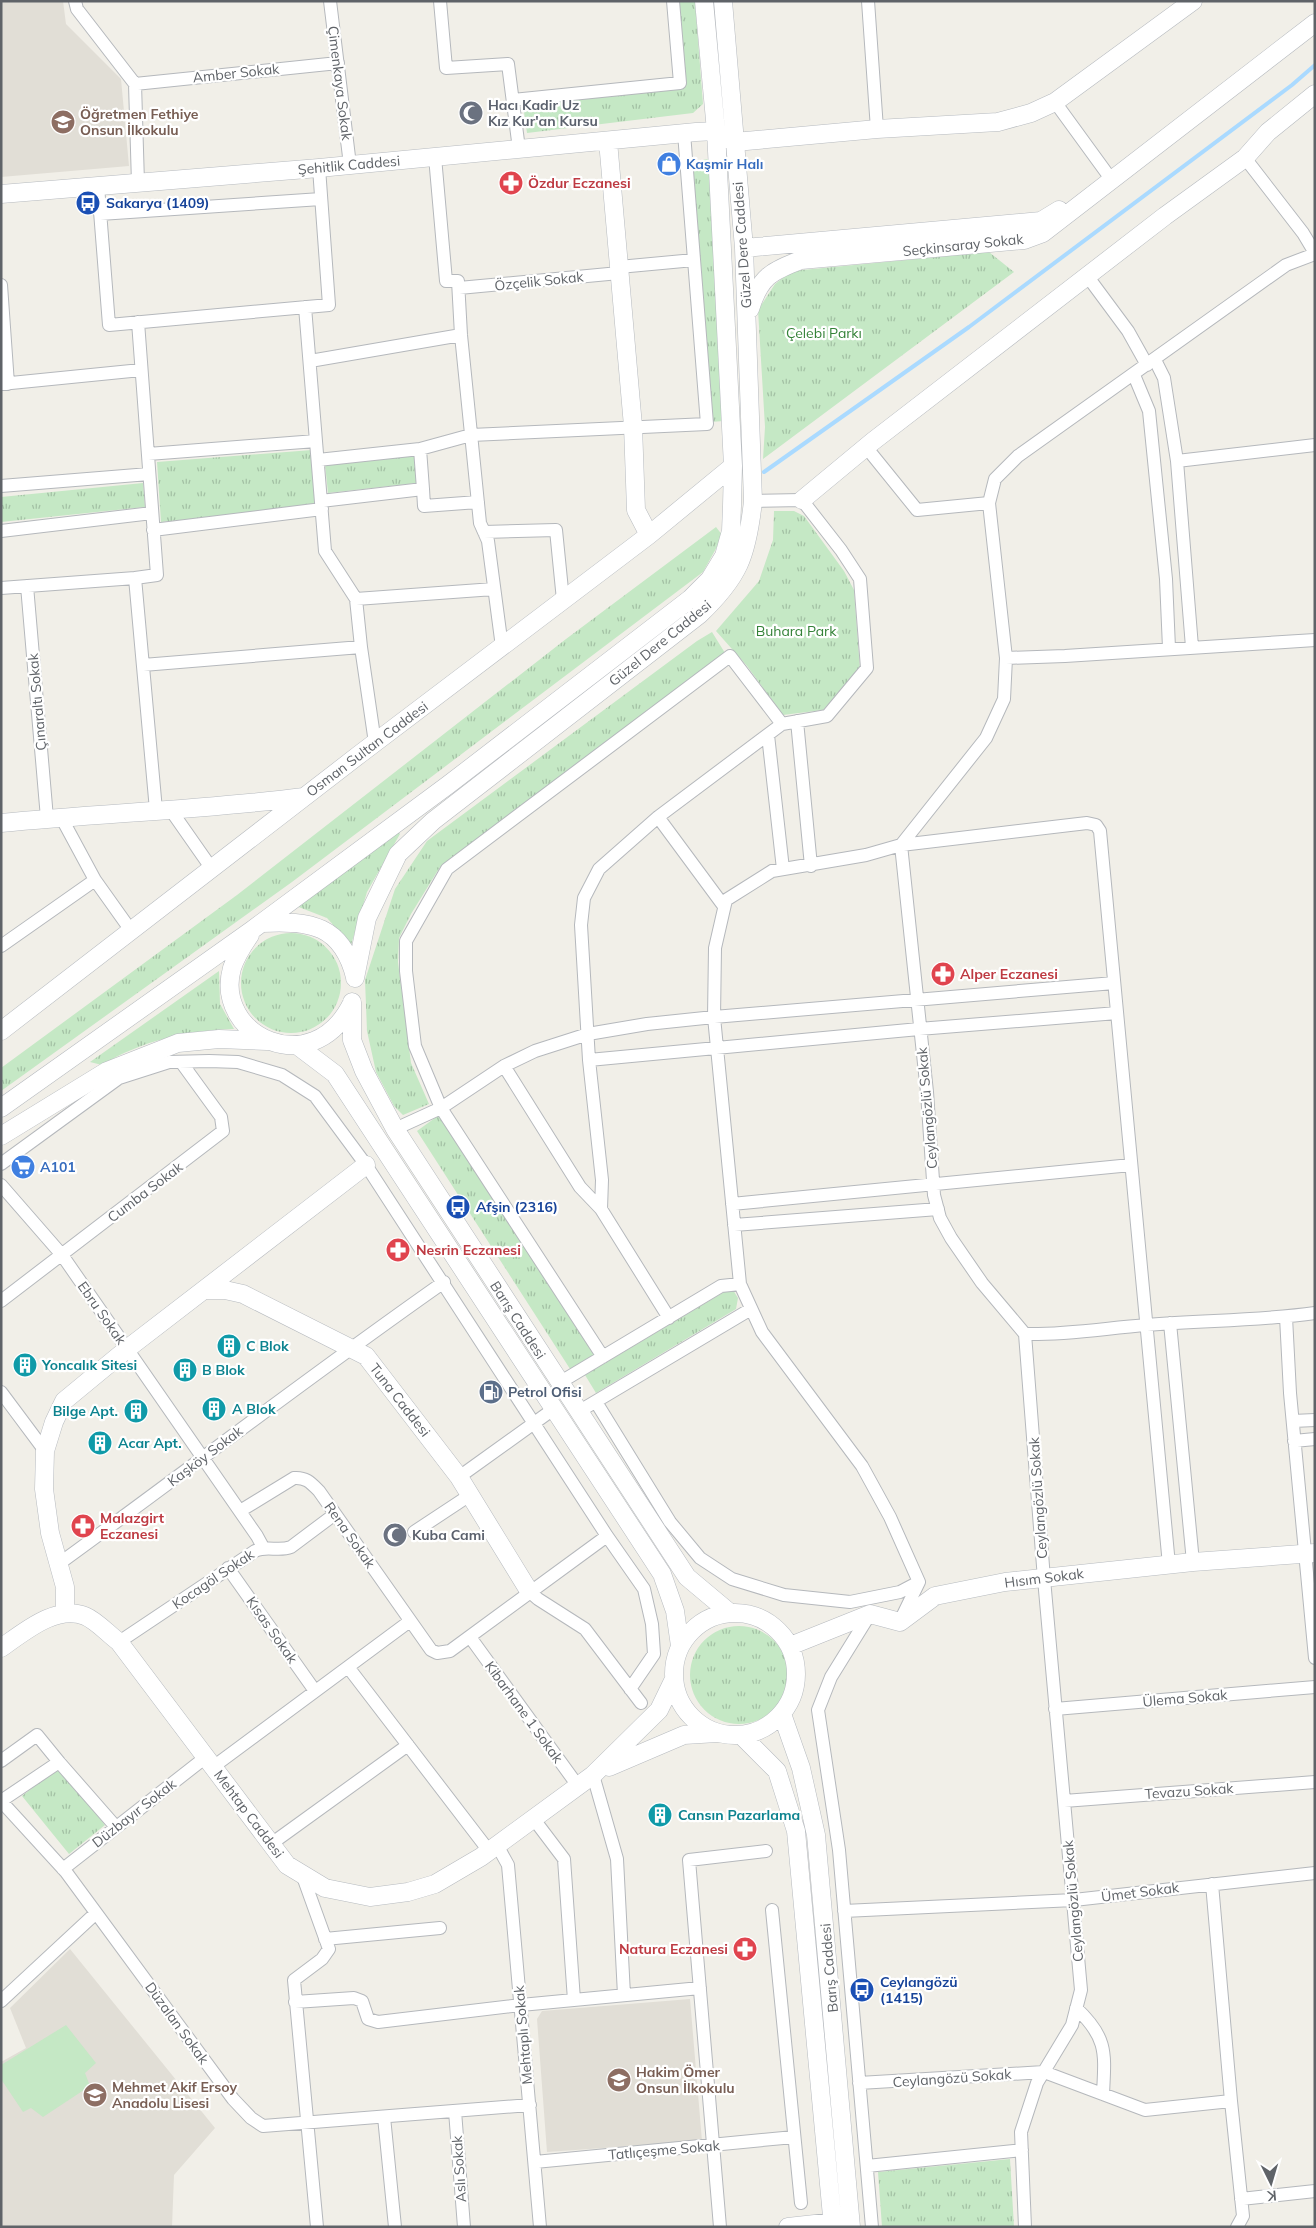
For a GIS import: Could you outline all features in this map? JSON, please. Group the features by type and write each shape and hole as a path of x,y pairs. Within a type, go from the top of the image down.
{"main road":[{"name":"Güzel Dere Caddesi","path":"1,1108 257,927 448,785 690,598 704,585 724,556 731,531 733,466 716,131 704,1"},
{"name":"Güzel Dere Caddesi","path":"355,978 367,918 398,854 433,821 699,615 722,593 739,568 749,537 752,501 747,319 744,248 722,1"},
{"path":"716,131 734,142 876,129 998,122 1031,113 1055,102 1193,1"},
{"path":"1111,179 1315,23"},
{"path":"802,500 866,447 1165,216 1244,158 1268,132 1315,94"},
{"name":"Şehitlik Caddesi","path":"1,194 318,168 716,131"},
{"path":"608,141 633,426 636,510 649,535"},
{"name":"Seçkinsaray Sokak","path":"744,248 1041,221 1111,179"},
{"name":"Seçkinsaray Sokak","path":"747,319 756,290 774,270 801,260 1024,240 1043,233 1111,179"},
{"name":"Osman Sultan Caddesi","path":"1,1031 132,932 374,742 649,535 733,466"},
{"path":"1,823 230,806 304,797"},
{"path":"1,1136 107,1071 178,1043 219,1039 267,1041 282,1045 298,1046 316,1041 332,1032 344,1019 352,1002 355,978 350,960 340,944 326,931 309,924 290,922 257,927 240,950 232,969 230,991 237,1011 245,1023 267,1041"},
{"name":"Barış Caddesi","path":"352,1002 352,1040 364,1071 395,1129 687,1577 730,1613"},
{"name":"Barış Caddesi","path":"298,1046 335,1074 662,1574 675,1611 680,1646"},
{"path":"1,1648 44,1621 65,1613 65,1587 60,1563 50,1533 45,1505 45,1451 54,1422 64,1401 127,1349 366,1165"},
{"name":"Tuna Caddesi","path":"205,1290 225,1290 243,1294 366,1356 459,1477 530,1591"},
{"name":"Hısım Sokak","path":"900,1622 935,1596 1005,1582 1192,1562 1310,1553"},
{"name":"Mehtap Caddesi","path":"65,1613 86,1616 119,1642 287,1865 325,1888 370,1897 408,1892 435,1884 493,1848 593,1775"},
{"path":"593,1775 642,1751 684,1735 717,1733 741,1735 756,1732 771,1724 782,1714 792,1698 797,1681 796,1663 790,1646 779,1631 765,1620 748,1614 730,1613 715,1616 701,1623 680,1646 675,1663 674,1680 678,1697 687,1713 700,1725 717,1733"},
{"path":"790,1646 870,1614 900,1622"},
{"path":"593,1775 659,1710 674,1680"},
{"name":"Barış Caddesi","path":"782,1714 801,1768 816,1835 851,2227"},
{"name":"Barış Caddesi","path":"741,1735 777,1771 796,1831 805,1906 833,2225"},
{"path":"794,2226 833,2225"}],"street":[{"path":"75,1 78,9 135,84 138,183"},
{"name":"Çimenkaya Sokak","path":"330,1 350,165"},
{"path":"440,1 446,68 508,64 519,149"},
{"path":"513,100 680,83 673,1"},
{"path":"868,1 876,129"},
{"name":"Amber Sokak","path":"135,84 338,63"},
{"path":"1055,102 1111,179"},
{"path":"318,460 420,449 471,435 707,424 694,260 690,133"},
{"path":"435,157 446,281 458,281 459,288 460,335 480,523 488,541 502,647"},
{"path":"900,845 986,738 1004,699 1006,658 989,503 995,479 1018,456 1286,265 1315,253 1298,226 1244,158"},
{"path":"98,186 109,325 329,305 318,168"},
{"path":"100,214 321,199"},
{"name":"Özçelik Sokak","path":"459,288 694,260"},
{"path":"1088,277 1164,378 1177,461 1178,502 1192,647"},
{"path":"1,285 5,384 141,370"},
{"path":"305,307 325,551 356,599 374,742"},
{"path":"1,588 157,575 138,322"},
{"path":"310,361 460,335"},
{"path":"1134,375 1149,411 1166,579 1169,648"},
{"path":"148,454 316,441"},
{"path":"1177,461 1315,445"},
{"path":"866,447 917,510 989,503"},
{"path":"420,449 424,506 478,502"},
{"path":"1,486 149,474"},
{"path":"153,530 423,489"},
{"path":"600,1209 602,1180 589,1060 581,925 584,898 599,869 658,817 782,724 826,716 867,668 860,579 841,550 802,500 752,501"},
{"path":"1,531 152,513"},
{"path":"484,532 556,530 563,600"},
{"path":"134,578 142,665 163,810 212,870"},
{"name":"Çınaraltı Sokak","path":"26,586 54,818"},
{"path":"356,599 494,589"},
{"path":"1006,658 1315,640"},
{"path":"142,665 361,647"},
{"path":"602,1357 440,1108 414,1046 406,971 406,941 447,869 730,656 782,724"},
{"path":"797,721 811,866"},
{"path":"768,735 783,869"},
{"path":"658,817 723,906"},
{"path":"54,818 132,932"},
{"path":"920,1582 890,1517 862,1466 762,1332 740,1284 714,1017 715,948 723,906 726,900 756,879 772,871 866,856 900,845 1087,823 1096,825 1101,837 1169,1565"},
{"name":"Ceylangözlü Sokak","path":"900,845 933,1184 938,1209 951,1238 982,1284 1025,1334 1044,1579 1081,1990 1072,2025 1037,2083 1021,2132 1025,2227"},
{"path":"1,946 95,880"},
{"path":"395,1129 440,1108 504,1066 536,1051 588,1034 647,1024 714,1017 1114,983"},
{"path":"589,1060 919,1029 1116,1013"},
{"path":"1,1164 119,1078 168,1062 238,1062 282,1075 315,1096 366,1165 444,1282 607,1536 644,1589 652,1624 654,1654 630,1689"},
{"name":"Cumba Sokak","path":"1,1301 210,1143 223,1131 220,1117 181,1062"},
{"path":"504,1066 580,1187 600,1209 669,1318"},
{"path":"732,1204 1131,1165"},
{"name":"Ebru Sokak","path":"1,1185 62,1255 263,1547"},
{"path":"734,1225 938,1209"},
{"name":"Kaşköy Sokak","path":"60,1563 350,1348 444,1282"},
{"path":"559,1383 721,1286 740,1284"},
{"path":"578,1412 751,1309"},
{"path":"1025,1334 1061,1335 1147,1324 1286,1317 1315,1312"},
{"path":"1286,1317 1294,1441 1310,1553 1315,1658"},
{"path":"1170,1323 1192,1562"},
{"path":"1,1392 45,1451"},
{"path":"596,1402 670,1522 700,1558 732,1579 784,1595 850,1602 900,1592 920,1582"},
{"path":"459,1477 555,1408"},
{"path":"1293,1421 1315,1420"},
{"path":"1294,1441 1315,1439"},
{"name":"Rena Sokak","path":"240,1511 294,1478 300,1477 310,1481 432,1650 438,1653 450,1651 470,1637"},
{"path":"414,1532 470,1495"},
{"name":"Kocagöl Sokak","path":"119,1642 228,1568 263,1547 284,1550 291,1547 335,1514"},
{"path":"470,1637 607,1536"},
{"name":"Kısas Sokak","path":"228,1568 315,1691"},
{"path":"900,1622 920,1582"},
{"path":"530,1591 538,1599 585,1629 640,1703"},
{"path":"870,1614 831,1677 818,1710 839,1850 872,2227"},
{"name":"Düzbayır Sokak","path":"63,1868 116,1827 315,1691 410,1621"},
{"name":"Kibarhane 1 Sokak","path":"470,1637 578,1786"},
{"name":"Mehtaplı Sokak","path":"348,1667 408,1745 508,1865 540,2227"},
{"name":"Ülema Sokak","path":"1056,1709 1315,1687"},
{"path":"1,1761 37,1735 116,1827"},
{"path":"271,1844 408,1745"},
{"path":"1,1801 59,1762"},
{"path":"593,1775 617,1859 624,1995"},
{"name":"Tevazu Sokak","path":"1064,1801 1315,1782"},
{"name":"Düzalan Sokak","path":"1,1801 63,1868 233,2099 251,2118 263,2126 530,2105"},
{"path":"533,1818 564,1860 574,2000"},
{"path":"720,2227 689,1860 766,1851"},
{"name":"Ümet Sokak","path":"844,1910 1074,1900 1315,1873"},
{"path":"302,1874 329,1949 322,1959 294,1980 317,2227"},
{"path":"1212,1884 1241,2199 1240,2221 1228,2227"},
{"path":"772,1910 801,2203"},
{"path":"1,2001 96,1913"},
{"path":"325,1939 440,1928"},
{"path":"296,2002 354,1998 362,2001 368,2019 378,2022 520,2005 700,1988"},
{"path":"1076,2008 1092,2024 1102,2040 1105,2061 1103,2094"},
{"path":"1044,2072 1145,2110 1231,2101"},
{"name":"Ceylangözü Sokak","path":"859,2083 1044,2072"},
{"name":"Aslı Sokak","path":"455,2112 464,2227"},
{"path":"384,2117 395,2227"},
{"name":"Tatlıçeşme Sokak","path":"534,2162 794,2137"},
{"path":"866,2166 1022,2150"},
{"path":"1241,2199 1315,2191"}],"shaded area":[{"name":"Öğretmen Fethiye Onsun İlkokulu","path":"1,1 63,1 66,24 121,79 129,166 1,177"},
{"name":"Mehmet Akif Ersoy Anadolu Lisesi","path":"70,1949 215,2128 174,2175 172,2227 1,2227 1,2062 26,2048 10,2008"},
{"name":"Hakim Ömer Onsun İlkokulu","path":"690,1999 702,2141 547,2152 537,2019 542,2011"}],"green space":[{"path":"676,1 695,1 703,104 693,113 527,133 523,105 683,89"},
{"path":"709,159 724,421 710,422 689,162"},
{"name":"Çelebi Parkı","path":"989,252 1014,272 763,459 765,427 758,310 775,284 792,271"},
{"path":"312,450 316,506 161,522 157,462"},
{"path":"414,455 417,483 328,493 325,464"},
{"path":"143,483 145,507 1,522 1,497"},
{"name":"Buhara Park","path":"774,511 794,511 804,516 844,571 854,590 860,669 823,710 783,715 747,666 716,631 759,581 773,540"},
{"path":"716,527 723,536 703,572 292,882 1,1091 1,1068 237,895 566,639"},
{"path":"712,632 725,653 440,867 411,914 399,938 398,962 411,1063 429,1104 403,1115 394,1106 376,1072 367,1031 365,980 395,889 427,841 697,641"},
{"path":"396,831 400,834 367,892 351,945 327,918 296,906"},
{"path":"291,933 301,934 319,941 333,955 340,973 340,993 333,1011 319,1025 301,1032 291,1033 281,1032 263,1025 249,1011 242,993 241,983 242,973 249,955 263,941 281,934"},
{"path":"219,971 220,1004 234,1029 199,1032 165,1038 133,1049 102,1065 90,1062"},
{"path":"439,1115 597,1357 572,1372 417,1131"},
{"path":"733,1290 738,1298 736,1309 596,1393 585,1375 724,1292"},
{"path":"739,1626 758,1630 774,1640 784,1656 788,1675 784,1694 774,1710 758,1720 739,1724 720,1720 704,1710 694,1694 690,1675 694,1656 704,1640 720,1630"},
{"path":"59,1767 105,1825 69,1854 22,1796"},
{"path":"66,2025 96,2063 85,2073 90,2086 43,2117 31,2108 23,2112 1,2079 1,2065"},
{"path":"1010,2159 1014,2227 882,2227 878,2172"}],"waterway":[{"path":"764,472 969,327 1292,85 1315,65"}],"place":[{"name":"Hacı Kadir Uz Kız Kur'an Kursu","path":"471,113"},
{"name":"Öğretmen Fethiye Onsun İlkokulu","path":"63,122"},
{"name":"Kaşmir Halı","path":"669,164"},
{"name":"Özdur Eczanesi","path":"511,183"},
{"name":"Sakarya (1409)","path":"88,203"},
{"name":"Alper Eczanesi","path":"943,974"},
{"name":"A101","path":"23,1167"},
{"name":"Afşin (2316)","path":"458,1207"},
{"name":"Nesrin Eczanesi","path":"398,1250"},
{"name":"C Blok","path":"229,1346"},
{"name":"Yoncalık Sitesi","path":"25,1365"},
{"name":"B Blok","path":"185,1370"},
{"name":"Petrol Ofisi","path":"491,1392"},
{"name":"A Blok","path":"214,1409"},
{"name":"Bilge Apt.","path":"136,1411"},
{"name":"Acar Apt.","path":"100,1443"},
{"name":"Malazgirt Eczanesi","path":"83,1526"},
{"name":"Kuba Cami","path":"395,1535"},
{"name":"Cansın Pazarlama","path":"660,1815"},
{"name":"Natura Eczanesi","path":"745,1949"},
{"name":"Ceylangözü (1415)","path":"862,1990"},
{"name":"Hakim Ömer Onsun İlkokulu","path":"619,2080"},
{"name":"Mehmet Akif Ersoy Anadolu Lisesi","path":"95,2095"}]}
